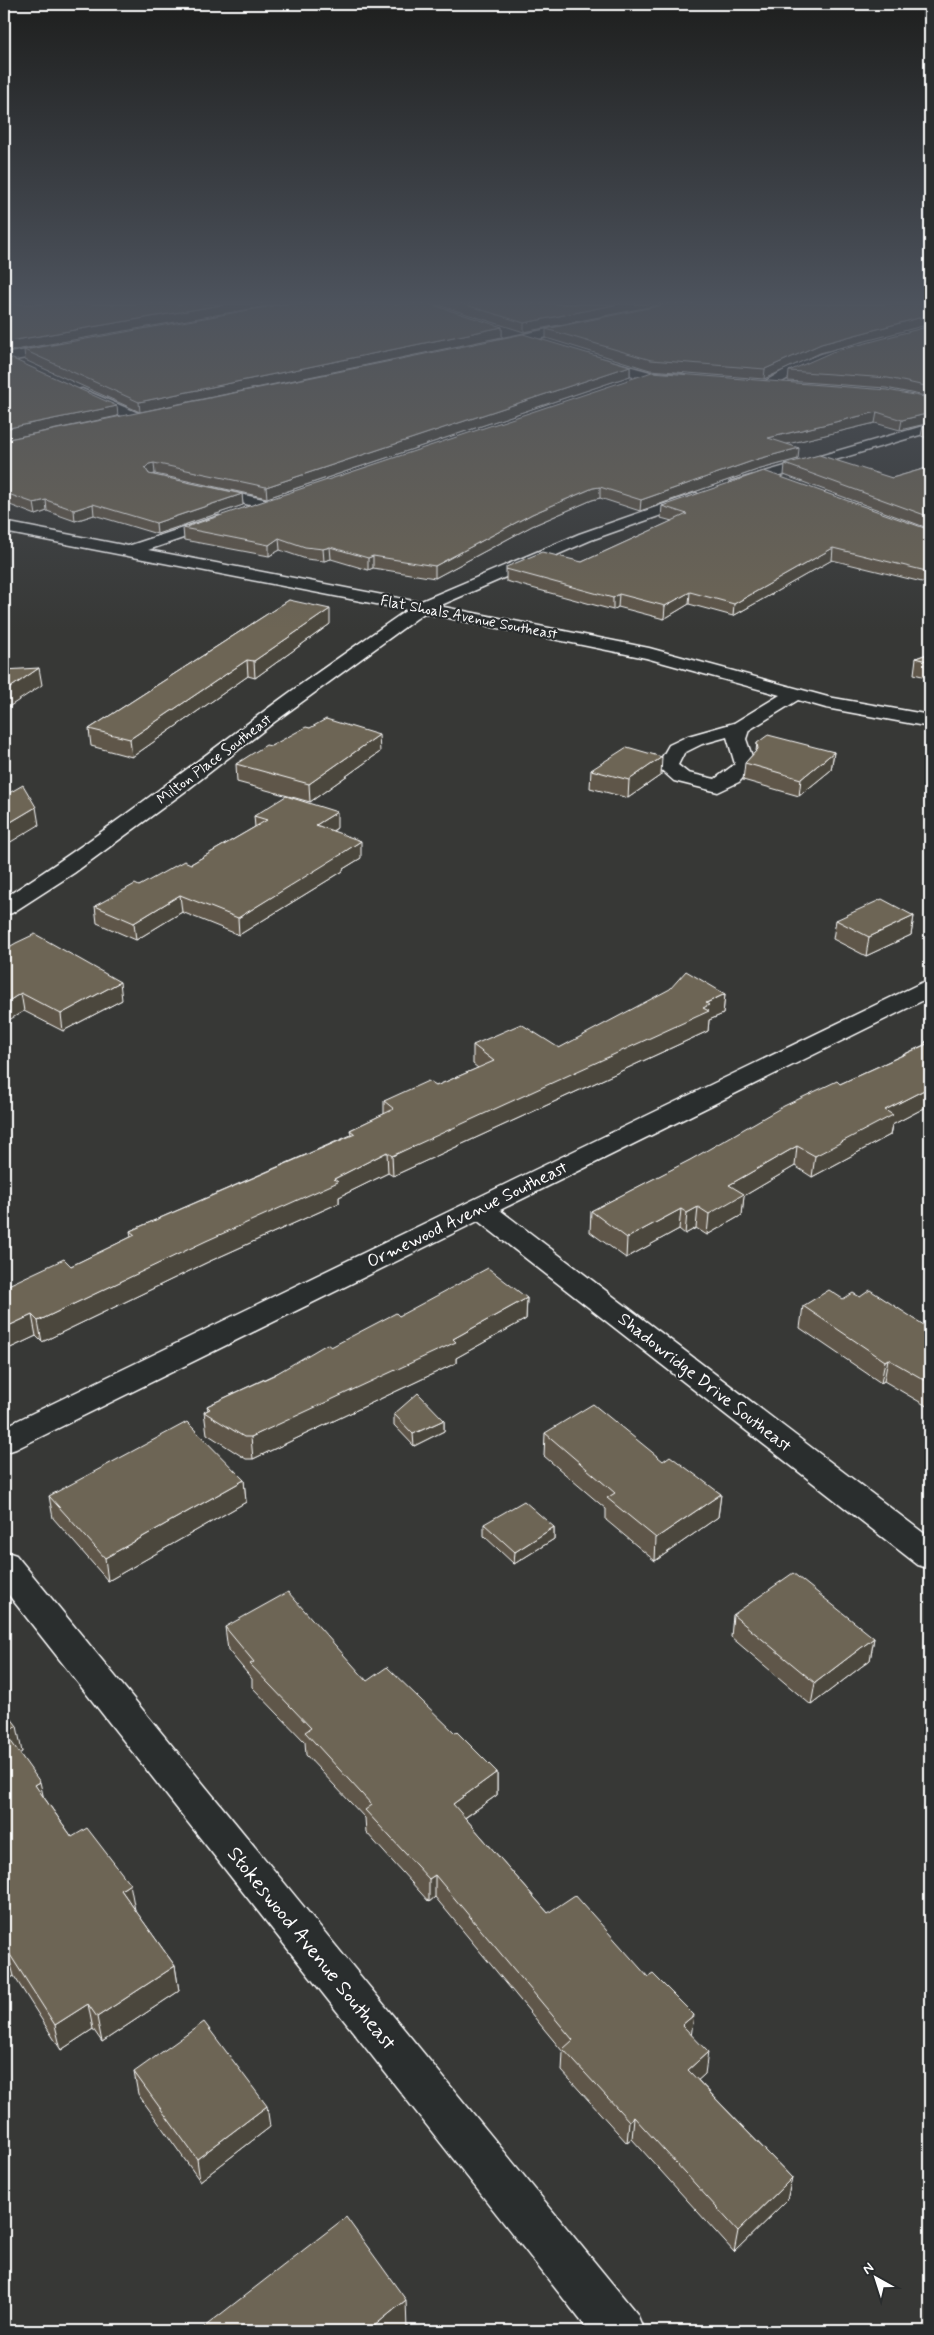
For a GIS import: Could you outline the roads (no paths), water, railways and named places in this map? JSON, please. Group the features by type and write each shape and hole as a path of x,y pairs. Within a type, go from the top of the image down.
{"street":[{"path":"119,422 143,417 133,413"},
{"path":"725,488 763,475 930,428"},
{"path":"763,475 791,485"},
{"path":"131,550 273,503 196,489"},
{"name":"Milton Place Southeast","path":"4,908 66,868 180,786 266,719 422,607 585,537 706,495"},
{"name":"Flat Shoals Avenue Southeast","path":"4,527 131,550 648,653 796,694 869,711 930,721"},
{"path":"741,727 736,739 745,765 732,778 718,786 681,777 667,766 676,749 713,734 741,727 796,694"},
{"name":"Ormewood Avenue Southeast","path":"4,1441 930,988"},
{"name":"Shadowridge Drive Southeast","path":"480,1208 930,1556"},
{"name":"Stokeswood Avenue Southeast","path":"4,1564 620,2331"}]}
